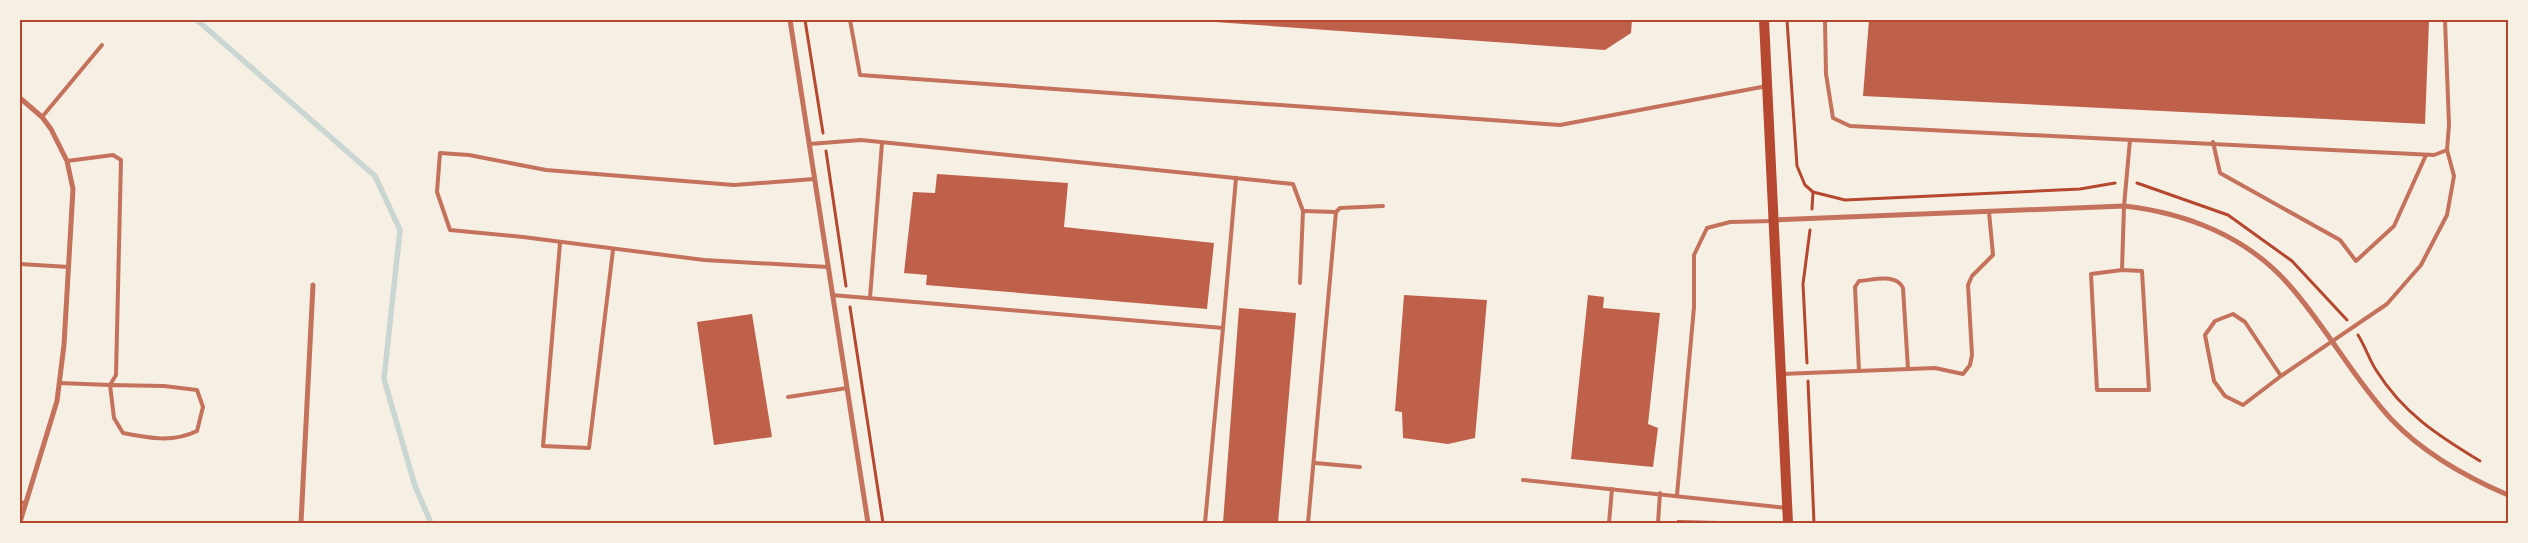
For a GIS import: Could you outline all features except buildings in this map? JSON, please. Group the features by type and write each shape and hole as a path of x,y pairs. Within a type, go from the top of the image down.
{"main road":[{"path":"1764,20 1788,523"}],"street":[{"path":"790,20 868,523"},
{"path":"20,98 42,117 51,129 67,161 73,189 69,267 57,401 23,503 20,522"},
{"path":"1773,220 2124,206 2181,216 2246,247 2290,285 2370,395 2407,434 2454,468 2508,495"},
{"path":"301,523 313,285"}],"lane":[{"path":"850,20 860,75 899,78 1560,125 1767,86"},
{"path":"1825,20 1826,74 1833,118 1850,126 2130,140 2213,142 2434,155 2447,150"},
{"path":"2281,376 2245,322 2233,314 2215,320 2205,335 2214,381 2225,396 2243,405 2281,376 2387,304 2425,257 2447,215 2454,176 2447,150 2450,125 2445,20"},
{"path":"42,117 102,45"},
{"path":"809,144 861,140 1293,184 1303,211 1300,283"},
{"path":"2122,270 2124,206 2130,140"},
{"path":"870,298 882,142"},
{"path":"2213,142 2220,173 2340,240 2356,261 2394,226 2426,154"},
{"path":"814,179 734,185 546,170 469,155 440,153 437,192 450,230 704,260 828,267"},
{"path":"59,383 110,385 164,386 196,390 203,407 197,431 185,437 151,439 123,433 114,418 110,385 116,375 121,160 112,155 67,161"},
{"path":"1205,523 1236,178"},
{"path":"1308,523 1315,463 1336,212 1340,208 1383,206"},
{"path":"1303,211 1336,212"},
{"path":"1781,374 1935,368 1963,374 1970,365 1972,355 1968,285 1972,276 1992,254 1989,212"},
{"path":"1677,495 1694,306 1694,256 1707,228 1730,222 1773,220"},
{"path":"560,243 543,446 589,448 613,250"},
{"path":"20,264 69,267"},
{"path":"2122,270 2142,271 2148,390 2097,390 2090,274 2122,270"},
{"path":"1859,371 1855,286 1859,281 1895,279 1900,282 1903,288 1908,369"},
{"path":"832,295 1223,328"},
{"path":"788,397 847,388"},
{"path":"1315,463 1360,468"},
{"path":"1523,480 1788,508"},
{"path":"1608,523 1612,489"},
{"path":"1658,523 1660,493"}],"path":[{"path":"805,20 883,523"},
{"path":"1787,20 1797,166 1805,185 1813,192 1845,200 2080,189 2111,183 2126,183 2139,184 2228,215 2292,261 2344,316 2353,328 2375,370 2406,410 2434,433 2480,461"},
{"path":"1813,192 1803,284 1814,523"}],"waterway":[{"path":"197,20 375,176 400,230 384,379 415,486 431,523"}]}
